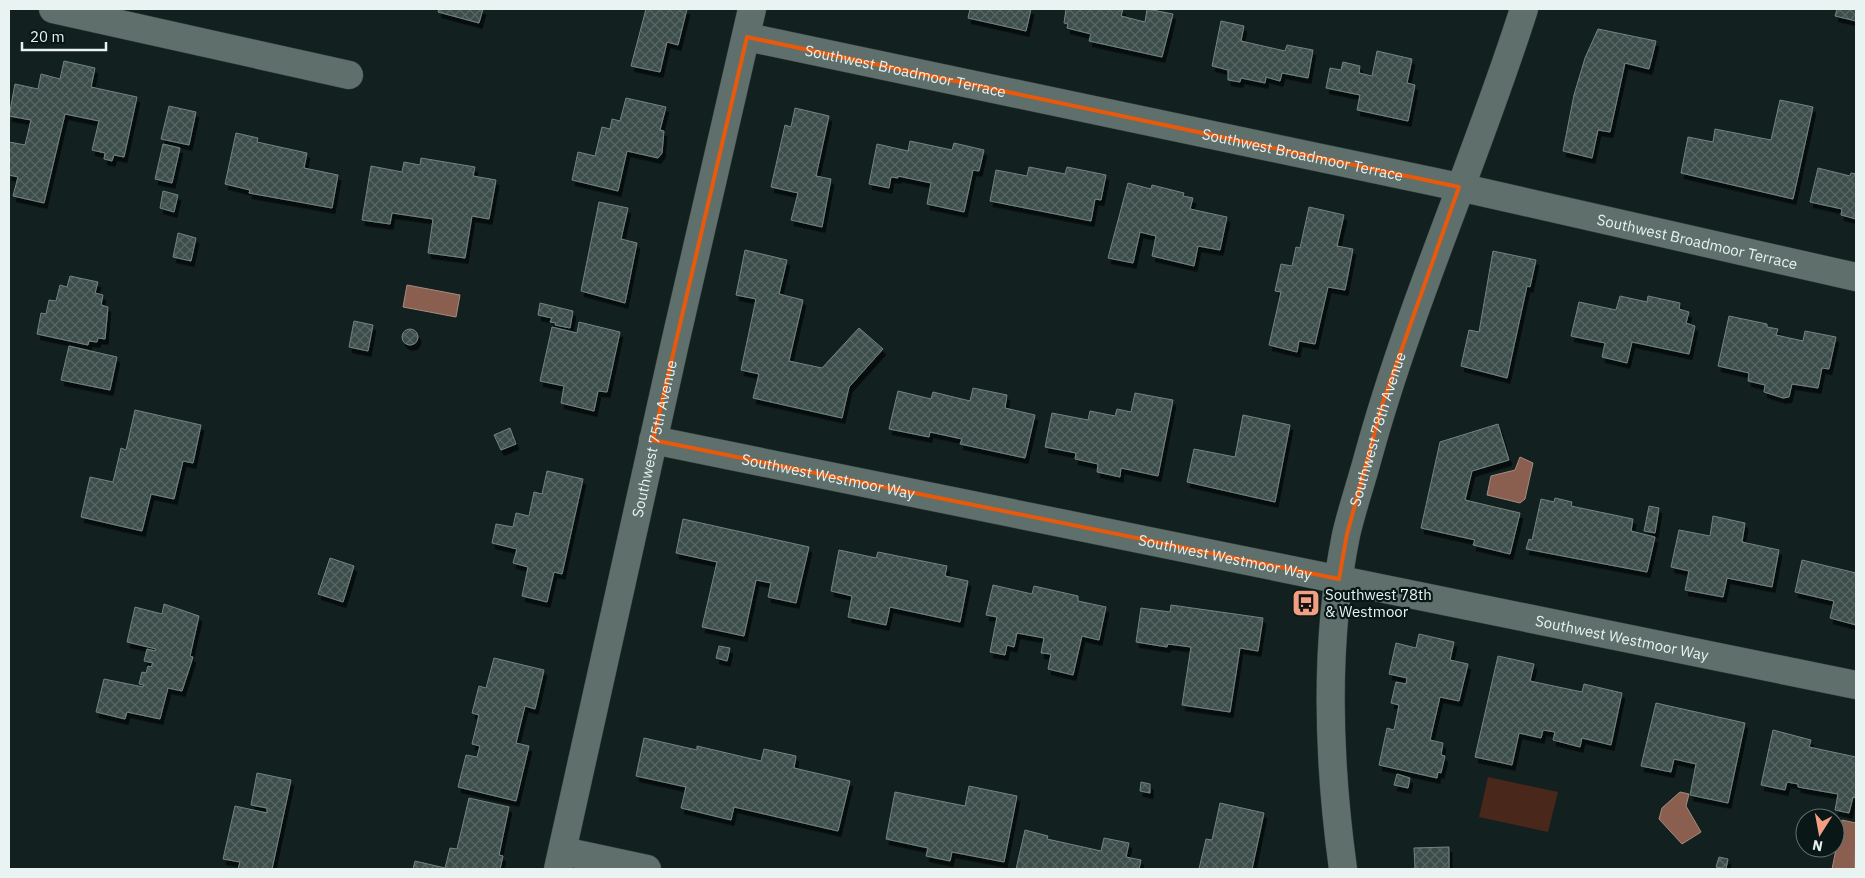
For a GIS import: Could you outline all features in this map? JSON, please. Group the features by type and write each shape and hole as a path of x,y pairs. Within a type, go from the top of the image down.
{"street":[{"path":"53,9 349,75"},
{"name":"Southwest 75th Avenue","path":"560,860 653,440 752,9"},
{"name":"Southwest 78th Avenue","path":"1343,869 1335,800 1331,726 1333,653 1339,579 1347,534 1383,402 1524,9"},
{"name":"Southwest Broadmoor Terrace","path":"746,38 1459,188 1856,278"},
{"name":"Southwest Westmoor Way","path":"653,440 1856,685"},
{"path":"560,860 647,869"}],"highlighted area":[{"path":"747,37 1459,187 1383,402 1347,534 1339,579 653,440"}],"shaded area":[{"path":"407,285 460,295 456,317 403,307"},
{"path":"1520,457 1533,463 1525,499 1520,503 1487,495 1491,476 1515,470"},
{"path":"1488,777 1558,792 1548,832 1479,817"},
{"path":"1680,792 1689,794 1686,806 1701,832 1682,844 1659,819 1662,808"},
{"path":"1845,821 1856,823 1855,869 1832,869 1834,858 1845,858"}],"building":[{"path":"439,9 483,9 479,23 438,12"},
{"path":"646,9 687,9 678,45 667,42 660,72 631,66"},
{"path":"970,9 1031,9 1026,31 968,18"},
{"path":"1066,9 1123,9 1121,16 1145,22 1147,9 1173,14 1162,57 1089,41 1091,34 1067,28 1068,24 1064,23"},
{"path":"1837,9 1856,9 1856,21 1835,16"},
{"path":"1221,21 1244,26 1241,41 1285,51 1287,45 1313,50 1308,78 1282,73 1280,81 1266,77 1265,83 1241,78 1240,82 1228,80 1228,70 1212,66"},
{"path":"1598,29 1656,41 1649,69 1625,63 1610,132 1598,130 1592,158 1563,151 1574,95 1585,58"},
{"path":"1377,51 1412,59 1407,83 1415,85 1408,121 1357,110 1360,95 1326,88 1330,68 1341,70 1343,62 1360,66 1359,73 1372,76"},
{"path":"64,61 95,68 91,87 137,97 124,157 114,155 112,161 104,159 105,153 92,150 99,121 65,114 44,203 13,196 18,177 9,175 9,142 25,145 31,120 9,116 15,84 38,89 41,74 60,79"},
{"path":"626,98 666,107 660,130 664,131 662,153 658,158 627,151 618,191 572,180 578,152 595,156 602,127 610,129 612,119 620,121"},
{"path":"1780,100 1813,107 1793,199 1681,173 1688,137 1713,142 1715,129 1771,140"},
{"path":"169,106 196,112 189,145 161,139"},
{"path":"795,108 829,116 816,176 831,179 822,227 791,220 798,193 771,187 785,125 791,127"},
{"path":"236,133 258,138 257,142 307,153 304,168 338,175 332,208 249,193 250,190 225,184"},
{"path":"910,141 952,150 954,143 984,150 979,171 973,170 964,212 927,204 931,183 898,176 898,178 891,177 889,188 869,184 877,144 908,151"},
{"path":"163,144 180,148 172,183 155,179"},
{"path":"421,158 475,167 473,176 496,180 489,219 472,216 465,258 428,253 433,219 392,213 390,224 362,220 371,166 402,172 404,162 420,165"},
{"path":"1029,167 1065,174 1067,167 1106,175 1101,200 1095,199 1091,221 990,201 996,170 1027,176"},
{"path":"1818,168 1850,176 1851,173 1856,174 1856,219 1841,215 1842,209 1810,202"},
{"path":"1128,183 1151,189 1152,185 1184,193 1183,196 1193,198 1190,209 1227,217 1220,250 1198,246 1194,266 1152,256 1156,236 1140,232 1133,263 1108,258"},
{"path":"163,191 178,195 174,212 160,208"},
{"path":"599,202 628,208 621,239 637,243 625,303 581,291"},
{"path":"1309,207 1344,215 1337,246 1353,249 1345,290 1328,287 1315,344 1299,341 1297,352 1269,345 1281,292 1275,291 1281,264 1292,266 1296,247 1300,248"},
{"path":"178,233 196,238 191,261 173,257"},
{"path":"745,250 787,260 779,294 803,300 789,361 822,368 859,328 883,349 849,387 842,418 753,398 759,374 741,370 756,299 736,295"},
{"path":"1493,251 1536,260 1530,287 1527,286 1507,378 1461,366 1469,330 1479,332"},
{"path":"70,276 98,282 95,293 103,295 101,305 108,307 105,339 98,338 97,342 89,341 88,345 37,334 41,313 46,314 49,300 56,301 60,285 67,287"},
{"path":"1620,296 1647,302 1648,296 1680,303 1679,309 1689,312 1686,323 1695,326 1689,354 1632,342 1627,363 1602,357 1605,343 1571,336 1579,302 1616,310"},
{"path":"540,303 573,311 570,328 555,325 556,323 550,322 552,318 538,315"},
{"path":"1729,316 1767,324 1767,327 1778,329 1776,335 1803,341 1805,331 1836,337 1829,369 1822,368 1818,388 1792,384 1789,397 1783,398 1764,392 1765,385 1748,381 1749,373 1718,366"},
{"path":"354,321 373,325 368,351 349,347"},
{"path":"579,322 620,332 607,392 598,391 594,411 561,403 564,386 540,381 552,327 577,333"},
{"path":"410,329 418,337 410,345 402,337"},
{"path":"69,346 117,357 110,390 61,380"},
{"path":"973,388 1007,395 1005,408 1035,415 1025,458 960,444 962,439 930,432 929,437 889,429 898,391 931,399 933,392 970,401"},
{"path":"1135,393 1173,400 1158,476 1121,468 1120,477 1097,472 1098,464 1075,459 1076,453 1045,447 1052,413 1088,420 1090,411 1115,416 1117,409 1131,412"},
{"path":"135,410 201,425 193,463 183,461 174,499 151,494 142,531 81,517 90,477 113,482 121,448 126,450"},
{"path":"1243,415 1290,425 1275,502 1187,482 1194,449 1235,457"},
{"path":"1498,424 1509,460 1472,471 1465,500 1520,513 1510,554 1473,545 1475,540 1421,528 1440,442"},
{"path":"510,428 516,444 501,450 494,435"},
{"path":"547,471 583,479 562,574 554,572 547,602 522,596 528,567 513,563 517,549 492,543 496,524 513,527 516,513 529,516 534,492 542,494"},
{"path":"1555,498 1572,502 1571,506 1633,519 1631,531 1655,537 1647,572 1526,549 1529,539 1532,540 1541,499 1554,502"},
{"path":"1649,506 1659,508 1655,533 1644,531"},
{"path":"1713,516 1745,523 1742,542 1779,550 1772,587 1727,578 1723,597 1685,590 1689,571 1671,567 1679,530 1710,536"},
{"path":"683,519 809,547 796,603 768,597 771,583 756,580 744,636 702,627 717,562 676,553"},
{"path":"839,550 876,558 878,552 947,566 945,576 968,581 960,622 890,607 886,625 848,617 852,596 831,591"},
{"path":"330,558 354,566 343,602 318,594"},
{"path":"1802,560 1856,573 1856,625 1830,618 1834,601 1795,592"},
{"path":"993,585 1032,594 1034,586 1078,596 1078,601 1106,607 1099,640 1082,636 1073,675 1048,669 1051,654 1041,653 1044,638 1017,633 1014,647 1007,645 1005,655 990,652 997,617 986,615"},
{"path":"164,604 199,616 190,656 193,657 182,691 168,688 160,719 127,712 125,719 96,712 104,679 143,687 144,685 139,684 142,672 146,673 148,666 151,667 153,663 144,661 147,649 155,651 156,649 127,642 135,607 162,614"},
{"path":"1171,605 1263,618 1258,651 1240,648 1230,712 1182,705 1191,647 1168,644 1167,647 1136,642 1141,608 1170,612"},
{"path":"1419,634 1454,642 1450,660 1468,664 1459,701 1440,697 1430,740 1443,743 1441,755 1445,756 1441,773 1438,772 1437,778 1379,765 1387,728 1394,730 1399,705 1391,703 1396,682 1406,684 1407,678 1389,674 1396,643 1416,648"},
{"path":"719,646 730,648 727,661 716,658"},
{"path":"1498,656 1534,664 1530,681 1582,692 1584,684 1622,693 1611,745 1582,738 1580,747 1553,740 1555,732 1543,730 1541,738 1519,733 1512,765 1475,757"},
{"path":"494,658 544,670 535,709 525,706 516,743 529,746 516,801 458,787 466,755 477,757 480,746 472,744 479,715 472,713 479,686 486,688"},
{"path":"1656,703 1745,723 1728,803 1690,795 1696,764 1674,759 1671,772 1641,766"},
{"path":"1773,730 1811,740 1809,747 1856,757 1856,798 1853,797 1849,813 1845,812 1845,808 1835,808 1838,794 1798,787 1798,784 1787,782 1785,790 1761,785"},
{"path":"644,738 697,750 697,746 761,761 764,749 796,756 794,768 850,781 838,831 734,807 731,820 681,808 686,787 636,776"},
{"path":"257,773 291,780 272,869 238,869 240,862 223,859 235,806 267,813 267,808 251,805"},
{"path":"1397,774 1410,778 1408,788 1394,785"},
{"path":"1141,782 1150,784 1150,793 1140,791"},
{"path":"969,786 1017,796 1004,862 952,852 950,861 926,856 928,848 886,839 895,792 965,806"},
{"path":"469,798 509,807 499,855 503,856 500,869 413,869 415,861 445,868 450,848 457,849"},
{"path":"1220,803 1264,813 1252,869 1199,869 1206,839 1212,840"},
{"path":"1025,830 1048,836 1047,839 1101,851 1104,838 1129,843 1126,857 1141,860 1139,869 1016,869"},
{"path":"1449,847 1449,869 1410,869 1415,868 1414,848"},
{"path":"1719,857 1728,859 1726,869 1716,867"}],"place":[{"name":"Southwest 78th & Westmoor","path":"1306,603"}]}
